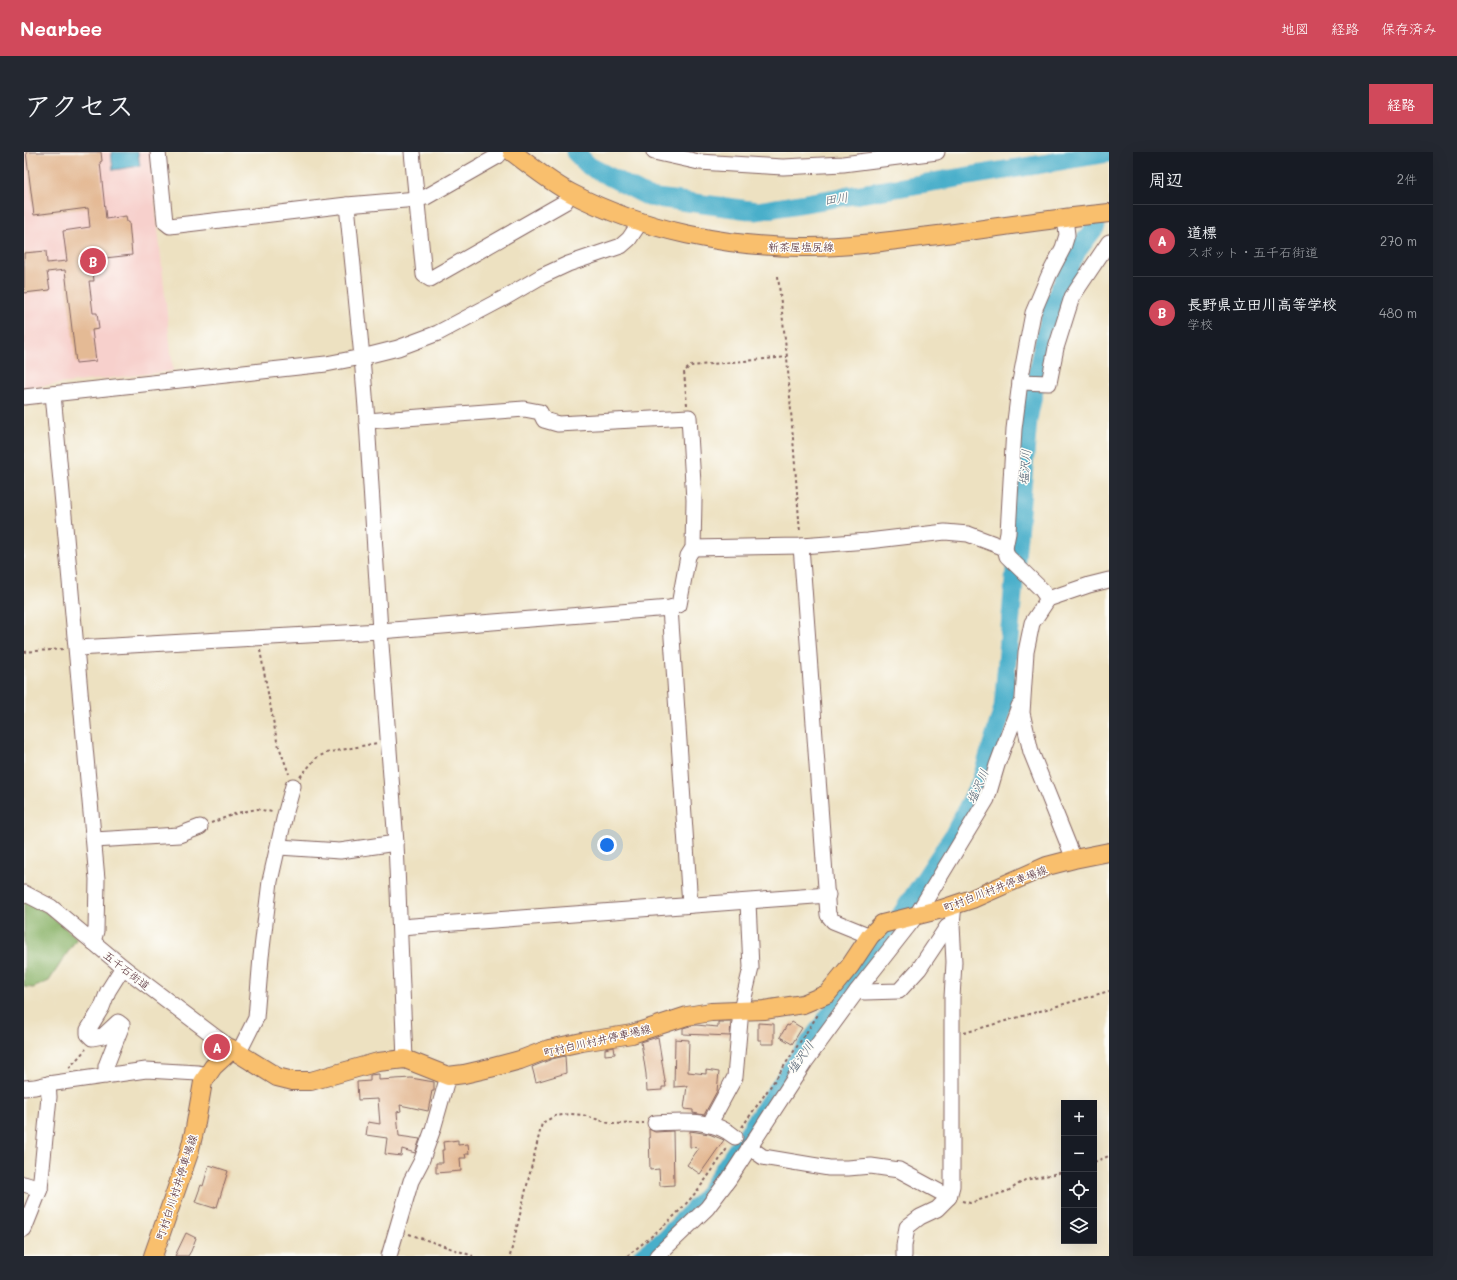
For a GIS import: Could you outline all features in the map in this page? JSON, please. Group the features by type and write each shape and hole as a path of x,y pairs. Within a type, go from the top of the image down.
{"main road":[{"name":"新茶屋塩尻線","path":"512,152 570,193 605,208 690,236 756,245 810,247 877,243 1109,212"},
{"name":"町村白川村井停車場線","path":"234,1051 277,1077 292,1082 311,1082 378,1062 405,1059 448,1076 464,1074 520,1060 549,1049 632,1034 687,1016 711,1012 764,1010 803,1004 827,994 850,966 870,936 882,924 972,898 1041,869 1074,859 1109,852"},
{"path":"206,1075 213,1067 234,1051"},
{"name":"町村白川村井停車場線","path":"153,1256 189,1153 203,1082 206,1075"}],"street":[{"path":"158,152 165,222 170,226 426,197 498,156 501,152"},
{"path":"412,152 424,275 430,279 565,202 570,193"},
{"path":"654,152 699,162 723,165 783,167 843,164 867,156 937,152"},
{"path":"346,205 362,357 367,421 380,631 396,843 405,1059"},
{"path":"1006,552 1014,429 1020,382 1033,313 1049,275 1063,248 1067,235 1066,218"},
{"path":"24,397 326,364 398,348 438,333 542,276 568,264 621,246 629,239 641,221"},
{"path":"1020,382 1049,383 1056,348 1072,297 1109,242"},
{"path":"53,394 97,880 96,931 93,942"},
{"path":"77,648 380,631 670,608 679,605 688,556 693,548 694,500 688,417 558,424 544,420 540,412 524,409 367,421"},
{"path":"693,548 801,546 868,541 945,532 968,534 1006,552 1044,594"},
{"path":"801,546 828,895 828,915 834,921 870,936"},
{"path":"1044,594 1109,580"},
{"path":"1044,594 1032,623 1026,652 1022,713 1032,752 1074,859"},
{"path":"670,608 690,905"},
{"path":"657,1256 707,1208 729,1179 805,1062 914,916 987,799 997,765 1019,706 1022,703"},
{"path":"234,1051 256,1018 261,957 270,881 294,786"},
{"path":"94,840 179,835 200,826"},
{"path":"279,847 340,851 396,843"},
{"name":"五千石街道","path":"24,892 51,907 123,967 234,1051"},
{"path":"400,927 828,895"},
{"path":"709,1125 735,1077 741,1010 751,968 748,902"},
{"path":"904,1256 907,1227 920,1217 937,1209 949,1197 952,1186 952,1035 954,962 952,925 954,904"},
{"path":"857,991 899,991 919,969 946,927 952,925"},
{"path":"106,1076 106,1066 122,1025 118,1022 103,1036 92,1038 88,1034 88,1030 102,1007 108,991 123,967"},
{"path":"24,1088 146,1070 198,1073 206,1075"},
{"path":"389,1256 411,1181 421,1162 433,1129 448,1076"},
{"path":"24,1229 40,1189 51,1084"},
{"path":"655,1123 687,1121 709,1125 728,1131 735,1137"},
{"path":"749,1147 763,1157 829,1168 870,1166 899,1170 949,1197"},
{"path":"24,1184 40,1189"}],"path":[{"path":"778,276 801,546"},
{"path":"688,417 684,372 690,366 786,357"},
{"path":"258,638 276,741 294,786"},
{"path":"24,652 77,648"},
{"path":"294,786 316,758 326,753 388,741"},
{"path":"200,826 238,813 256,809 274,812 287,809"},
{"path":"952,1035 1109,991"},
{"path":"627,1256 652,1236 684,1206 711,1173 825,1004 827,994"},
{"path":"51,1084 98,1037"},
{"path":"510,1256 542,1123 555,1116 571,1114 583,1115 612,1124 655,1123"},
{"path":"1097,1161 1109,1156"},
{"path":"949,1197 970,1203 1008,1190 1025,1180 1061,1173"},
{"path":"397,1230 473,1256"}],"shaded area":[{"path":"24,152 150,152 173,371 24,388"}],"green space":[{"path":"24,901 46,912 77,938 49,981 33,988 24,987"}],"water":[{"path":"111,152 138,152 140,166 113,170"}],"building":[{"path":"26,152 101,152 102,161 100,162 106,219 126,216 127,222 129,222 132,255 105,258 105,262 92,264 94,281 89,281 93,313 97,313 99,329 92,330 96,361 76,363 65,270 47,272 50,290 24,293 24,253 46,251 47,263 67,261 63,231 90,227 88,208 34,215"},
{"path":"718,1022 731,1022 730,1036 683,1034 683,1028 696,1025 718,1027"},
{"path":"792,1022 802,1028 792,1044 780,1037 787,1025 789,1026"},
{"path":"758,1023 774,1024 774,1044 761,1044 761,1040 758,1040"},
{"path":"658,1037 666,1087 662,1087 662,1090 647,1091 641,1042"},
{"path":"675,1039 689,1040 688,1072 706,1074 706,1070 719,1072 717,1091 704,1115 693,1113 693,1110 684,1109 687,1086 674,1087"},
{"path":"614,1047 615,1054 605,1055 605,1049"},
{"path":"565,1056 566,1073 536,1082 532,1067 552,1059"},
{"path":"379,1074 379,1080 411,1078 434,1082 434,1091 432,1091 428,1111 400,1105 401,1111 397,1112 399,1136 420,1139 415,1153 402,1149 401,1156 385,1154 387,1138 366,1135 368,1122 380,1124 378,1099 358,1100 357,1082 370,1081 370,1075"},
{"path":"649,1129 655,1132 673,1131 674,1185 660,1186 659,1169 650,1170"},
{"path":"690,1131 709,1134 724,1140 700,1174 687,1165 699,1148 690,1147"},
{"path":"458,1140 458,1145 468,1144 469,1154 465,1154 466,1158 460,1158 461,1171 436,1173 436,1163 443,1163 443,1142"},
{"path":"209,1165 228,1171 217,1207 214,1206 214,1208 195,1202 201,1185 203,1186"},
{"path":"186,1233 196,1238 191,1251 188,1256 175,1256"}],"waterway":[{"name":"田川","path":"575,152 589,166 649,197 757,211 1109,153"},
{"name":"塩沢川","path":"642,1256 665,1239 703,1200 802,1053 889,933 953,836 981,781 1003,708 1028,420 1041,354 1053,304 1077,251 1096,226"}],"place":[{"name":"長野県立田川高等学校","path":"93,261"},
{"name":"道標","path":"217,1047"}]}
